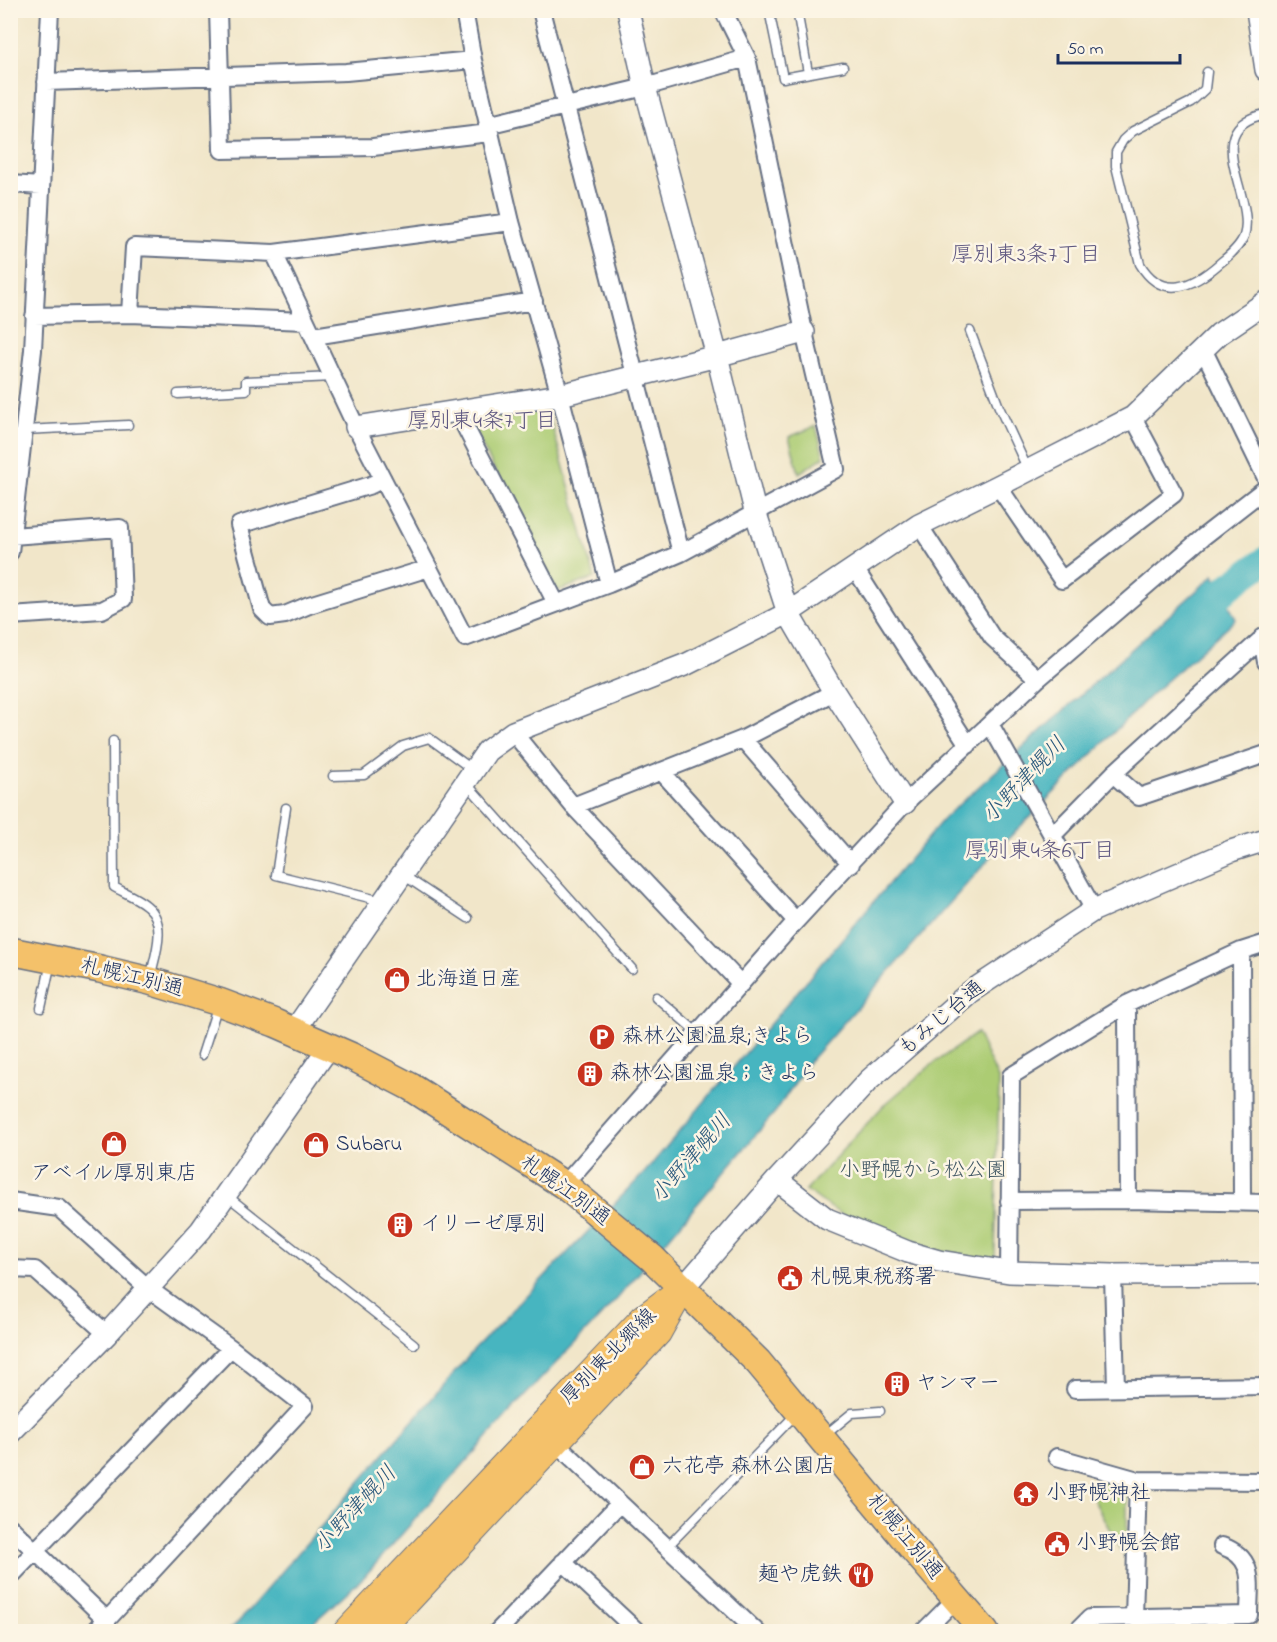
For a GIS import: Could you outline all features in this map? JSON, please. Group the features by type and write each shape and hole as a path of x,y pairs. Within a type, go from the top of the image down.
{"highway":[{"name":"札幌江別通","path":"10,951 150,981 219,1002 294,1031 411,1087 571,1191 652,1258 758,1362 985,1632"}],"main road":[{"name":"厚別東北郷線","path":"379,1632 658,1332 683,1288"},
{"name":"厚別東北郷線","path":"346,1632 643,1318 683,1288"}],"street":[{"path":"10,616 102,610 123,599 120,528 11,544 33,350 50,10"},
{"path":"218,10 222,150 374,147 488,129 747,58"},
{"path":"464,10 472,60 511,222 560,395 609,584"},
{"path":"541,10 681,553"},
{"path":"628,10 645,87 717,356 755,511 788,613 834,692 905,803"},
{"path":"274,253 356,427 465,638 609,584 681,553 836,469 804,332 747,58 723,10"},
{"path":"1257,10 1266,70"},
{"path":"46,82 346,72 472,60"},
{"path":"10,184 41,186"},
{"path":"130,314 134,247 274,253 511,222"},
{"path":"314,336 534,301"},
{"path":"294,1031 487,751 513,732 687,664 788,613 919,525 1133,417 1219,334 1266,302"},
{"path":"34,316 130,314 306,321"},
{"path":"356,427 560,395 804,332"},
{"path":"1203,349 1266,478"},
{"path":"457,411 556,603"},
{"path":"998,486 1062,580 1174,494 1133,417"},
{"path":"383,479 239,525 262,609 270,617 277,617 429,568"},
{"path":"571,1191 689,1043 796,921 905,803 1038,679 1203,537 1266,488"},
{"path":"919,525 992,637 1038,679"},
{"path":"854,567 968,745"},
{"path":"1264,637 1266,662"},
{"path":"1053,835 1113,774 1264,637"},
{"path":"573,806 743,739 834,692"},
{"path":"990,724 1094,910"},
{"path":"513,732 573,806 741,984"},
{"path":"743,739 851,864"},
{"path":"1113,774 1139,797 1266,754"},
{"path":"661,771 796,921"},
{"name":"もみじ台通","path":"683,1288 777,1180 868,1082 970,992 1094,910 1232,851 1266,840"},
{"path":"1008,1272 1011,1076 1127,1005 1241,951 1266,943"},
{"path":"1241,951 1242,1202"},
{"path":"1127,1005 1128,1200"},
{"path":"10,1433 107,1334 201,1230 329,1047"},
{"path":"777,1180 827,1219 939,1261 1008,1272 1113,1275 1266,1274"},
{"path":"1009,1201 1128,1200 1266,1203"},
{"path":"10,1201 59,1208 149,1289 231,1348 305,1406 107,1620 93,1632"},
{"path":"10,1269 35,1270 107,1334"},
{"path":"1113,1275 1116,1388"},
{"path":"10,1577 231,1348"},
{"path":"1075,1389 1266,1386"},
{"path":"555,1443 757,1632"},
{"path":"1057,1457 1138,1480 1266,1481"},
{"path":"1134,1617 1138,1480"},
{"path":"507,1628 563,1562 620,1503"},
{"path":"10,1527 107,1620"},
{"path":"1076,1632 1090,1618 1249,1615 1249,1570 1243,1558 1235,1550 1222,1546"},
{"path":"563,1562 638,1632"},
{"path":"922,1632 956,1599"}],"lane":[{"path":"769,10 783,78 843,66"},
{"path":"797,10 808,73"},
{"path":"1207,72 1205,89 1191,102 1133,131 1123,140 1116,152 1116,166 1140,264 1157,284 1171,287 1185,286 1213,270 1234,252 1244,237 1246,221 1231,154 1234,135 1246,121 1266,114"},
{"path":"970,330 999,407 1028,471"},
{"path":"178,394 246,390 246,381 333,378"},
{"path":"24,430 128,425"},
{"path":"333,776 364,775 404,746 429,738 469,776 632,969"},
{"path":"113,741 114,887 147,905 155,915 159,935 150,981"},
{"path":"286,808 276,875 383,901"},
{"path":"401,874 468,918"},
{"path":"40,1008 52,959"},
{"path":"656,997 692,1028 689,1043"},
{"path":"202,1055 219,1002"},
{"path":"225,1194 414,1344"},
{"path":"667,1548 798,1411"},
{"path":"821,1439 852,1413 880,1411"}],"green space":[{"path":"548,411 595,578 557,591 470,422"},
{"path":"816,426 824,457 799,473 789,437"},
{"name":"小野幌から松公園","path":"977,1033 999,1081 995,1258 934,1254 900,1243 851,1220 806,1190 883,1106 930,1066"},
{"path":"1097,1480 1123,1487 1127,1494 1127,1558 1094,1500"}],"water":[{"path":"1214,575 1236,619 1151,695 997,850 808,1063 776,1111 617,1299 517,1404 364,1577 304,1631 227,1632 240,1620 474,1350 645,1172 945,817"}],"waterway":[{"name":"小野津幌川","path":"1194,619 1230,586 1266,560"}],"place":[{"name":"北海道日産","path":"397,980"},
{"name":"森林公園温泉;きよら","path":"602,1037"},
{"name":"森林公園温泉；きよら","path":"590,1074"},
{"name":"アベイル厚別東店","path":"114,1144"},
{"name":"Subaru","path":"316,1145"},
{"name":"イリーゼ厚別","path":"400,1225"},
{"name":"札幌東税務署","path":"790,1278"},
{"name":"ヤンマー","path":"897,1384"},
{"name":"六花亭 森林公園店","path":"642,1467"},
{"name":"小野幌神社","path":"1026,1494"},
{"name":"小野幌会館","path":"1057,1544"},
{"name":"麺や虎鉄","path":"861,1575"}],"district":[{"name":"厚別東3条7丁目","path":"1026,256"},
{"name":"厚別東4条7丁目","path":"482,422"},
{"name":"厚別東4条6丁目","path":"1040,852"}]}
